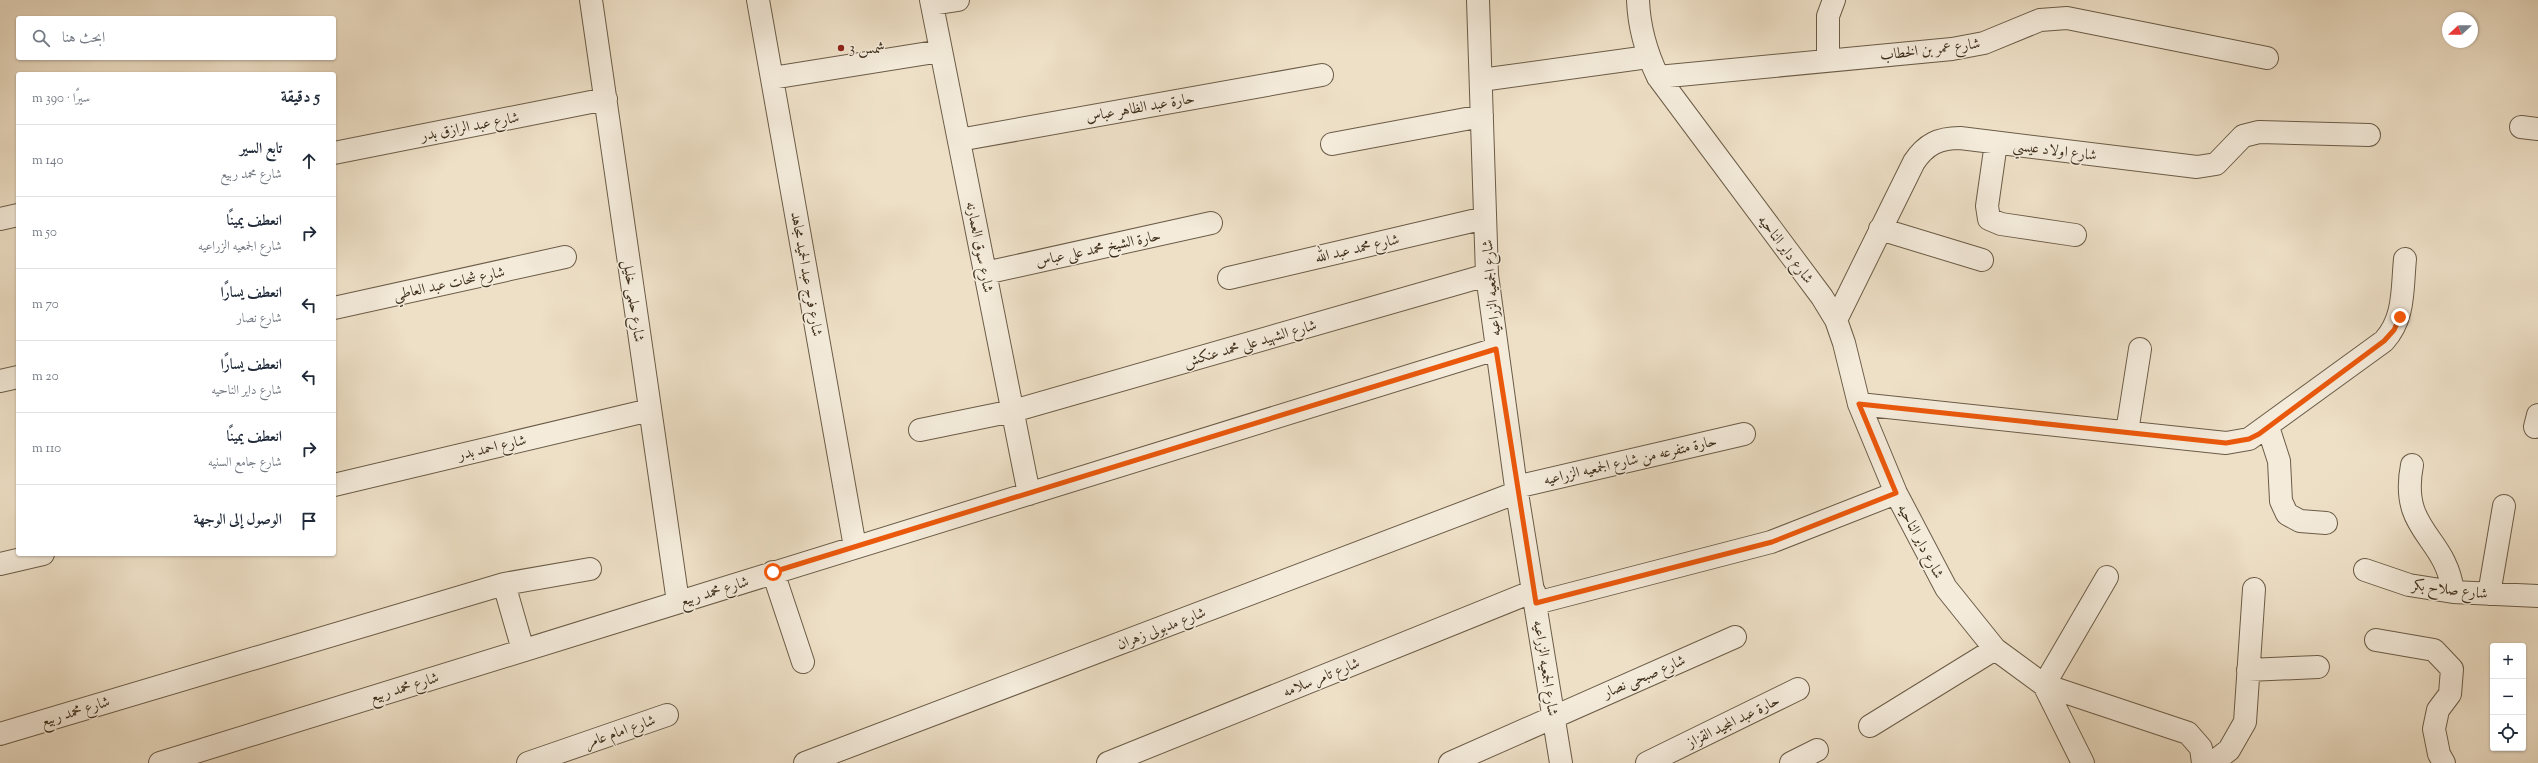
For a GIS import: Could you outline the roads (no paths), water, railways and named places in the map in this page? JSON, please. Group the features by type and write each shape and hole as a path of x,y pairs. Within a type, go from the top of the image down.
{"street":[{"name":"شارع حلمى خليل","path":"591,0 678,602"},
{"name":"شارع فرج عبد الحميد مجاهد","path":"758,0 855,547"},
{"path":"931,2 958,0"},
{"name":"شارع الجمعيه الزراعيه","path":"1478,0 1487,275 1496,349 1517,489 1561,763"},
{"name":"شارع داير الناحيه","path":"1638,0 1639,19 1648,57 1658,77 1822,297 1836,320 1844,343 1859,404 1896,493 1946,588 1995,649 2044,686 2188,733 2201,748 2203,763"},
{"path":"1828,60 1828,16 1834,0"},
{"name":"شارع سوق العمارنه","path":"931,2 1029,494"},
{"name":"شارع عمر بن الخطاب","path":"1658,77 1984,44 2040,20 2067,18 2267,58"},
{"path":"772,78 941,51"},
{"path":"1480,80 1648,57"},
{"name":"حارة عبد الظاهر عباس","path":"958,140 1322,75"},
{"name":"شارع عبد الرازق بدر","path":"336,153 606,99"},
{"path":"1332,144 1482,116"},
{"name":"شارع اولاد عيسي","path":"1836,320 1914,162 1928,145 1949,138 2197,167 2216,164 2243,136 2259,132 2369,135"},
{"path":"1996,143 1987,206 1990,219 2001,224 2075,235"},
{"path":"0,219 16,215"},
{"name":"شارع محمد عبد الله","path":"1229,278 1485,218"},
{"name":"حارة الشيخ محمد على عباس","path":"985,273 1211,223"},
{"path":"1880,229 1982,260"},
{"name":"شارع شحات عبد العاطي","path":"336,308 565,257"},
{"path":"1859,404 2226,443 2249,439 2268,427 2384,341 2394,330 2400,317 2405,259"},
{"name":"شارع الشهيد على محمد عنكش","path":"920,430 1013,411 1487,275"},
{"name":"شارع محمد ربيع","path":"160,763 1496,349"},
{"path":"2127,432 2140,349"},
{"path":"0,381 16,378"},
{"name":"شارع احمد بدر","path":"336,485 650,410"},
{"path":"2268,427 2280,461 2281,501 2287,514 2300,520 2326,523"},
{"name":"حارة متفرعه من شارع الجمعيه الزراعيه","path":"1517,489 1744,434"},
{"path":"2412,465 2409,498 2414,514 2422,530 2441,553 2452,578 2453,592"},
{"name":"شارع مدبولى زهران","path":"805,763 1517,489"},
{"name":"شارع تامر سلامه","path":"1108,763 1535,597 1772,542 1896,493"},
{"path":"2489,594 2504,506"},
{"path":"0,564 34,556"},
{"name":"شارع محمد ربيع","path":"0,734 504,584 590,569"},
{"name":"شارع صلاح بكر","path":"2365,570 2409,584 2453,592 2538,596"},
{"path":"773,572 803,662"},
{"path":"2083,763 2044,686 2107,577"},
{"path":"504,584 524,650"},
{"path":"2212,763 2229,750 2244,722 2254,589"},
{"name":"شارع صبحى نصار","path":"1450,763 1553,715 1735,637"},
{"path":"2376,640 2434,650 2452,669 2450,694 2438,710 2434,728 2439,754 2444,763"},
{"path":"1870,726 1995,649"},
{"path":"2248,670 2318,667"},
{"name":"حارة عبد المجيد القزاز","path":"1647,763 1798,689"},
{"name":"شارع امام عامر","path":"528,763 666,714"},
{"path":"1790,763 1817,750"}],"place":[{"name":"شمس 3","path":"841,48"}]}
